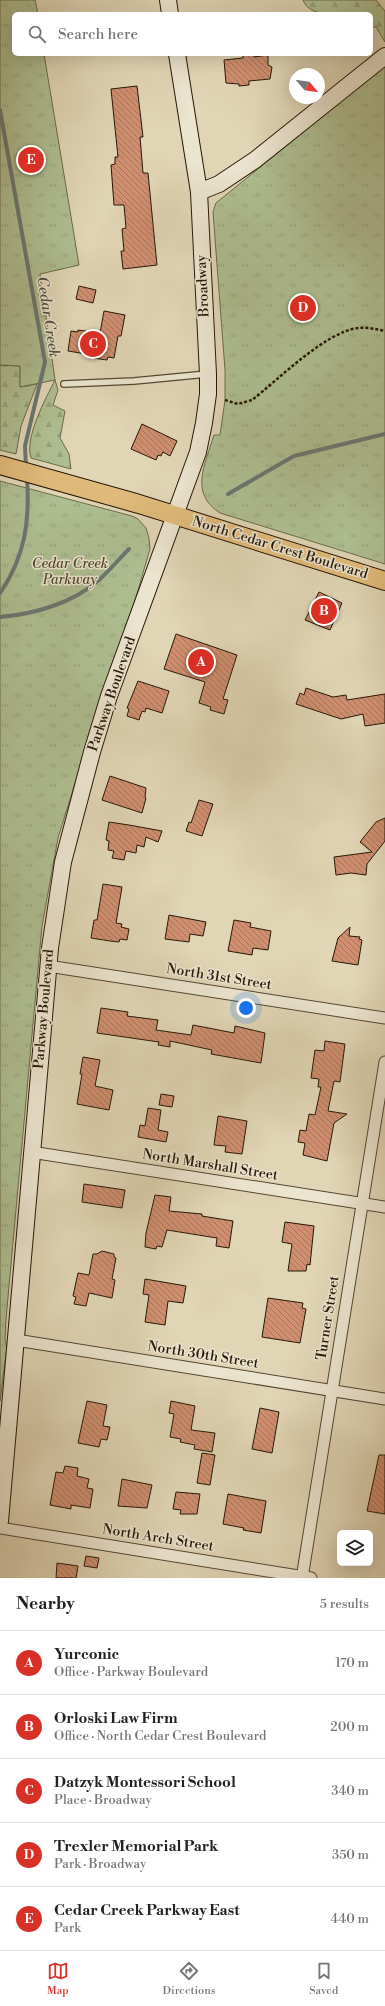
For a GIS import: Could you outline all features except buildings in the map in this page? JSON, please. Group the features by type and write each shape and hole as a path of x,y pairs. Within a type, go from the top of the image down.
{"main road":[{"name":"North Cedar Crest Boulevard","path":"0,465 61,481 176,515 385,581"}],"street":[{"path":"168,0 170,12"},
{"name":"Broadway","path":"176,515 198,452 208,394 199,192 177,56"},
{"path":"199,192 219,184 255,160 385,56"},
{"name":"Parkway Boulevard","path":"0,1521 48,966 54,914 63,862 92,752 109,696 176,515"},
{"name":"North 31st Street","path":"48,966 385,1018"},
{"name":"Turner Street","path":"305,1578 331,1390 385,1062"},
{"name":"North Marshall Street","path":"31,1152 385,1207"},
{"name":"North 30th Street","path":"16,1340 385,1399"},
{"name":"North Arch Street","path":"0,1528 305,1578"}],"lane":[{"path":"64,384 134,381 208,374"}],"path":[{"path":"225,400 238,404 252,400 319,346 343,333 356,328 385,331"}],"green space":[{"path":"0,0 35,0 38,12 12,12 12,56 44,56 79,265 40,274 55,380 20,387 20,366 0,365"},
{"path":"303,0 376,0 385,11 385,42 376,27 373,27 373,12 317,12 307,7"},
{"path":"385,66 385,564 220,513 210,505 205,497 202,487 202,478 214,435 220,435 225,400 225,370 213,212 216,203"},
{"path":"0,365 20,366 20,387 37,384 21,426 16,454 0,450"},
{"path":"55,380 58,390 53,405 65,411 60,438 69,454 71,469 31,458 30,450 33,429"},
{"name":"Cedar Creek Parkway","path":"0,481 132,516 138,519 146,528 150,549 136,597 110,671 58,838 42,926 6,1319 5,1340 7,1347 0,1401"}],"waterway":[{"name":"Cedar Creek","path":"0,110 45,362 25,446 26,467"},
{"path":"228,494 294,456 385,434"},
{"name":"Cedar Creek","path":"0,593 15,566 24,538 28,509 27,478"},
{"path":"0,617 40,610 77,595 99,580 129,549"}],"place":[{"name":"Cedar Creek Parkway East","path":"31,160"},
{"name":"Trexler Memorial Park","path":"303,308"},
{"name":"Datzyk Montessori School","path":"93,344"},
{"name":"Orloski Law Firm","path":"324,611"},
{"name":"Yurconic","path":"201,662"}]}
